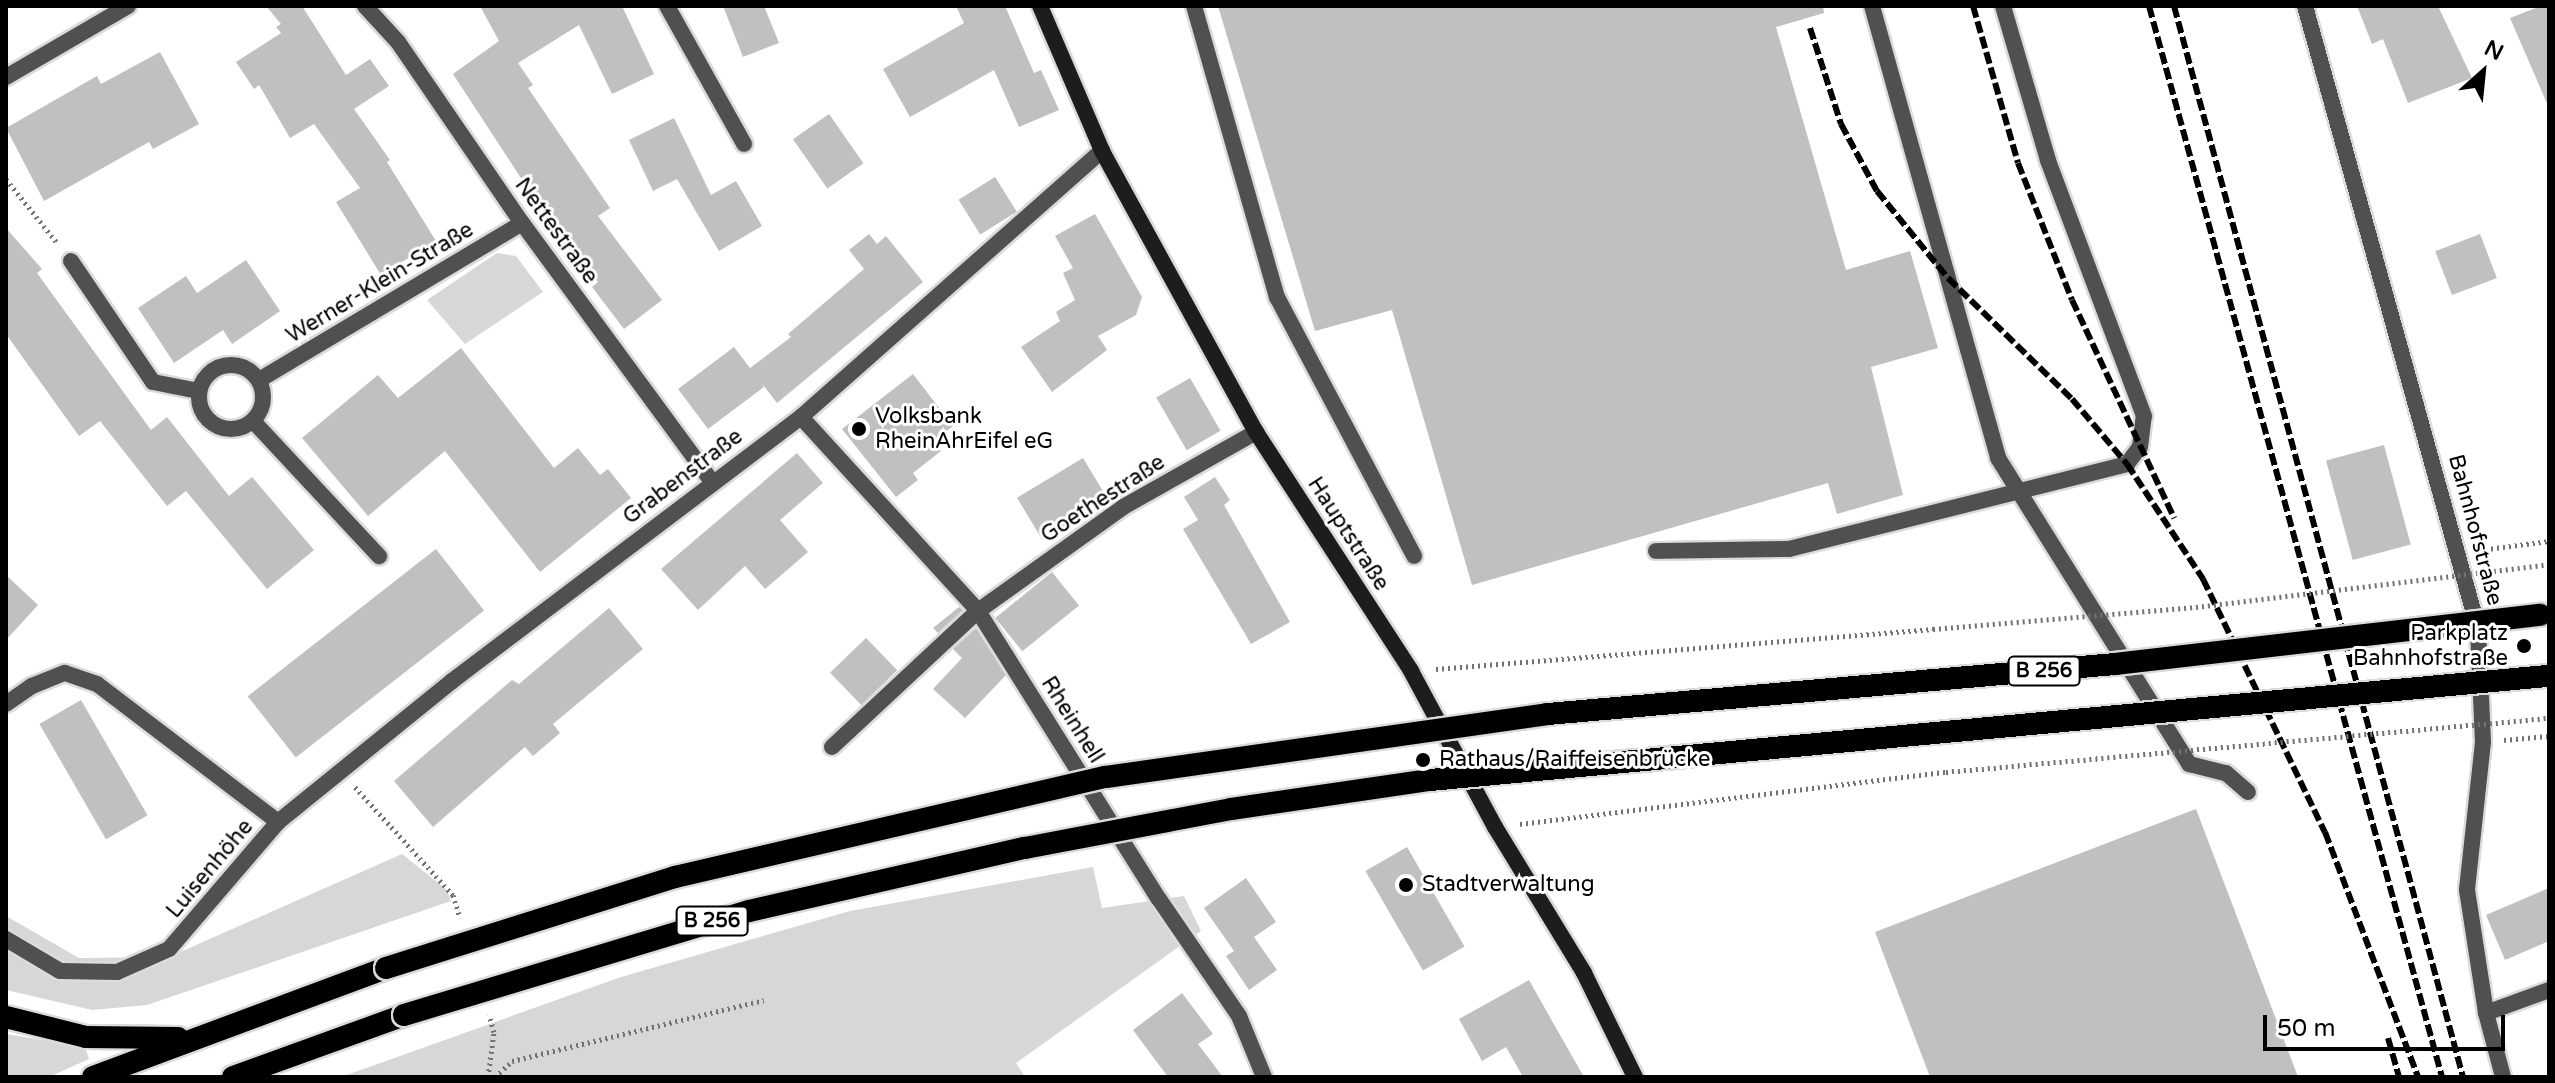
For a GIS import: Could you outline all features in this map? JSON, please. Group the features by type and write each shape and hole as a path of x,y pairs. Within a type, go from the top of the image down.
{"highway":[{"name":"B 256","path":"93,1077 386,968 690,874 921,816 1120,775 1548,714 2115,664 2549,613"},
{"name":"B 256","path":"233,1077 404,1015 749,911 1025,848 1231,809 1430,780 2549,675"},
{"path":"6,1017 86,1037 191,1039"}],"main road":[{"name":"Hauptstraße","path":"1040,6 1102,151 1256,432 1411,671 1495,827 1584,973 1635,1077"}],"street":[{"path":"6,77 128,6"},
{"name":"Nettestraße","path":"365,6 398,42 522,223 712,482"},
{"path":"667,6 744,144"},
{"path":"1194,6 1277,297 1414,556"},
{"path":"1872,6 1998,458 2189,764 2226,773 2248,792"},
{"path":"1656,551 1789,549 2127,464 2140,447 2144,416 2048,160 2003,6"},
{"name":"Bahnhofstraße","path":"2305,6 2460,553 2479,643 2483,742 2467,890 2486,1013 2503,1077"},
{"name":"Grabenstraße","path":"278,822 712,482 801,417 1102,151"},
{"name":"Werner-Klein-Straße","path":"259,380 522,223"},
{"path":"71,261 153,382 199,391"},
{"path":"231,364 242,366 259,380 264,402 253,421 232,429 211,422 199,391 210,372 231,364"},
{"name":"Rheinhell","path":"801,417 978,611 1239,1016 1264,1077"},
{"path":"253,421 379,556"},
{"name":"Goethestraße","path":"832,747 978,611 1123,507 1256,432"},
{"name":"Luisenhöhe","path":"6,704 32,686 65,673 97,684 278,822 169,949 117,972 60,971 6,939"},
{"path":"2486,1013 2549,990"}],"path":[{"path":"6,179 71,261"},
{"path":"2460,553 2549,541"},
{"path":"1411,671 2196,607 2549,564"},
{"path":"1495,827 1946,772 2549,718"},
{"path":"2534,738 2549,736"},
{"path":"341,771 453,895"},
{"path":"495,1077 512,1061 764,1000"},
{"path":"488,1077 494,1032"}],"shaded area":[{"path":"497,253 516,256 543,292 465,344 427,300"},
{"path":"402,854 447,890 451,901 147,1005 92,1010 6,990 6,916 79,958 169,957"},
{"path":"1093,867 1102,908 1184,896 1201,931 1016,1063 1025,1077 341,1077 621,977 850,911"},
{"path":"6,1034 85,1047 89,1059 49,1077 6,1077"}],"building":[{"path":"266,6 302,6 346,75 370,59 389,86 354,109 390,160 387,162 436,241 381,275 336,202 360,188 314,124 290,138 259,85 254,89 236,62 281,33 276,27 281,24"},
{"path":"480,6 622,6 654,74 612,94 579,25 518,63 533,85 528,88 610,208 598,216 662,300 624,329 592,287 598,282 562,241 453,74 499,41"},
{"path":"723,6 764,6 779,43 743,57"},
{"path":"956,6 1005,6 1034,73 1041,70 1059,110 1019,127 994,70 910,117 883,69 964,23"},
{"path":"1218,6 1823,6 1824,13 1776,27 1846,270 1910,251 1938,348 1871,367 1903,495 1837,514 1828,483 1472,585 1392,310 1315,331"},
{"path":"2357,6 2438,6 2472,78 2408,103 2383,39 2372,44"},
{"path":"2549,6 2549,108 2510,18"},
{"path":"160,52 199,124 153,149 149,142 44,201 6,128 97,76 101,84"},
{"path":"829,114 863,163 827,188 793,139"},
{"path":"674,118 711,195 736,181 762,226 719,251 677,179 653,191 629,140"},
{"path":"995,177 1017,212 980,235 959,200"},
{"path":"1095,214 1142,297 1136,315 1098,336 1107,350 1052,392 1021,347 1060,321 1056,312 1075,300 1063,273 1073,268 1055,236"},
{"path":"6,228 42,269 37,273 151,430 167,417 229,496 252,477 314,550 267,589 186,491 167,506 100,421 79,436 6,334"},
{"path":"869,234 877,244 886,236 923,282 777,403 760,381 764,387 708,429 678,389 734,347 750,368 791,337 788,334 864,269 849,250"},
{"path":"2480,234 2497,278 2452,295 2435,251"},
{"path":"246,260 280,311 232,344 223,330 174,363 138,308 186,276 197,293"},
{"path":"461,348 554,468 578,448 600,475 608,469 631,498 540,572 445,451 368,516 302,438 378,375 398,398"},
{"path":"913,374 953,426 934,441 941,451 913,473 918,480 896,497 842,429"},
{"path":"1190,378 1220,431 1187,450 1156,398"},
{"path":"2384,445 2411,544 2353,560 2326,461"},
{"path":"797,453 823,483 780,520 808,552 765,589 745,566 698,610 661,569"},
{"path":"1083,458 1108,500 1042,540 1017,498"},
{"path":"1215,477 1230,500 1224,505 1290,622 1251,644 1183,529 1198,520 1184,497"},
{"path":"436,549 484,610 296,758 248,696"},
{"path":"1052,572 1079,605 1022,651 995,618"},
{"path":"6,575 38,605 6,640"},
{"path":"959,607 963,610 938,633 933,628"},
{"path":"609,608 643,649 553,724 560,733 533,756 525,747 433,827 394,781 512,680 519,684"},
{"path":"976,628 1006,675 965,718 933,689 962,658 953,649"},
{"path":"866,638 897,670 861,705 830,673"},
{"path":"81,700 148,815 106,839 39,724"},
{"path":"2196,809 2298,1077 1930,1077 1875,932"},
{"path":"1407,847 1464,947 1423,971 1365,871"},
{"path":"1246,878 1276,922 1254,937 1277,970 1249,990 1226,956 1234,951 1204,908"},
{"path":"2549,888 2549,941 2505,960 2486,915"},
{"path":"1529,980 1584,1077 1523,1077 1506,1047 1482,1061 1459,1019"},
{"path":"1182,993 1213,1034 1198,1044 1223,1077 1168,1077 1133,1030"}],"railway":[{"path":"1973,6 2018,163 2072,300 2174,518"},
{"path":"2149,6 2442,1077"},
{"path":"2174,6 2463,1077"},
{"path":"1810,28 1841,124 1877,191 1948,278 2072,399 2127,464 2203,579 2325,832 2418,1077"},
{"path":"2388,1038 2399,1077"}],"place":[{"name":"Volksbank RheinAhrEifel eG","path":"859,429"},
{"name":"Parkplatz Bahnhofstraße","path":"2524,646"},
{"name":"Rathaus/Raiffeisenbrücke","path":"1423,760"},
{"name":"Stadtverwaltung","path":"1406,885"}]}
